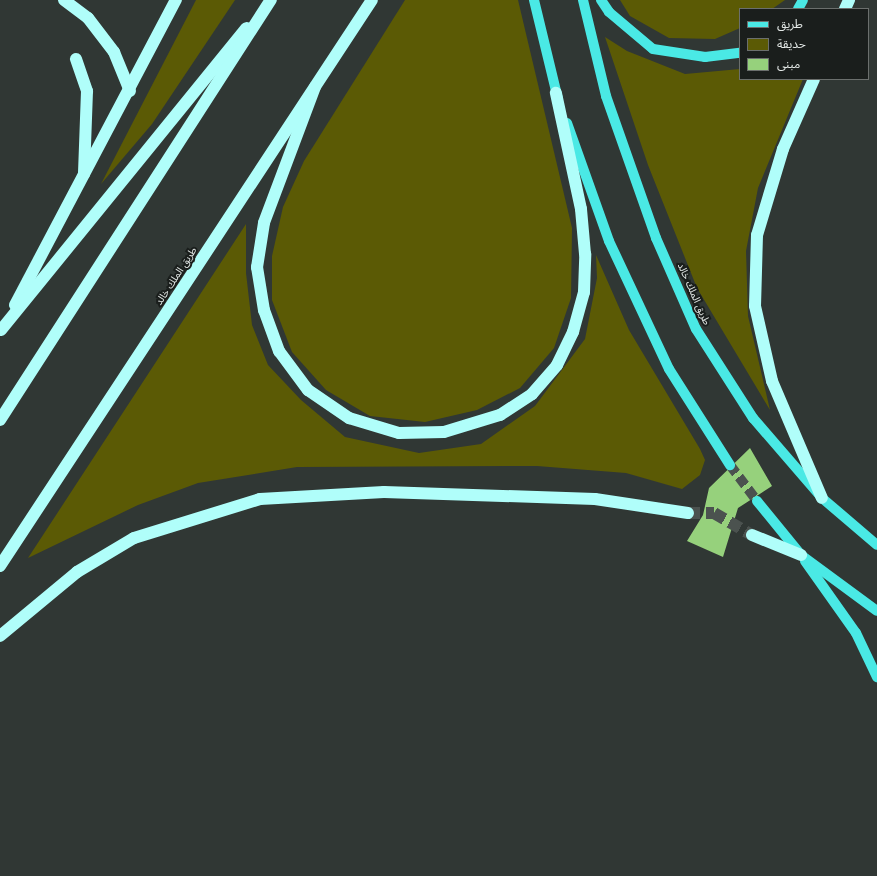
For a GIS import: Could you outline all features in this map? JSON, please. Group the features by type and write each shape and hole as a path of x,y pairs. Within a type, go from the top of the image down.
{"highway":[{"path":"64,0 88,18 114,52 130,92"},
{"path":"0,331 130,92 176,0"},
{"path":"0,331 268,0"},
{"path":"0,420 272,0"},
{"name":"طريق الملك خالد","path":"0,566 372,0"},
{"path":"76,59 87,91 84,177"},
{"path":"814,80 783,149 757,235 755,306 772,381 822,498"},
{"path":"315,87 264,223 257,267 264,310 279,351 308,390 349,418 399,433 444,432 500,415 532,394 557,365 573,332 584,292 585,254 581,209 556,93"},
{"path":"0,636 77,572 134,538 260,499 384,492 595,499 688,513"},
{"path":"752,536 801,555"}],"main road":[{"path":"534,0 556,93 609,241 669,369 730,465"},
{"name":"طريق الملك خالد","path":"583,0 606,96 656,238 696,329 752,418 822,498 877,545"},
{"path":"601,0 609,12 653,49 705,57 739,53"},
{"path":"757,501 801,555 856,633 877,677"},
{"path":"801,555 877,611"}],"green space":[{"path":"196,0 235,0 152,124 101,184"},
{"path":"405,0 518,0 572,228 571,298 554,348 520,388 477,410 425,422 370,416 326,390 292,352 272,300 272,256 283,207 304,161"},
{"path":"620,0 785,0 773,8 739,8 739,28 715,39 669,38 630,16"},
{"path":"605,37 627,51 685,74 739,69 739,80 803,80 758,188 746,251 748,316 770,410 697,288 648,165"},
{"path":"246,224 246,273 252,325 268,365 301,400 345,437 419,453 481,444 535,406 585,339 597,278 596,255 629,330 700,449 705,460 700,475 682,489 626,473 537,466 297,467 198,483 138,505 28,558"}],"building":[{"path":"750,448 772,486 738,508 723,557 687,541 703,515 709,488"}],"tunnel":[{"path":"730,465 757,501"},
{"path":"688,513 714,513 752,535"}]}
